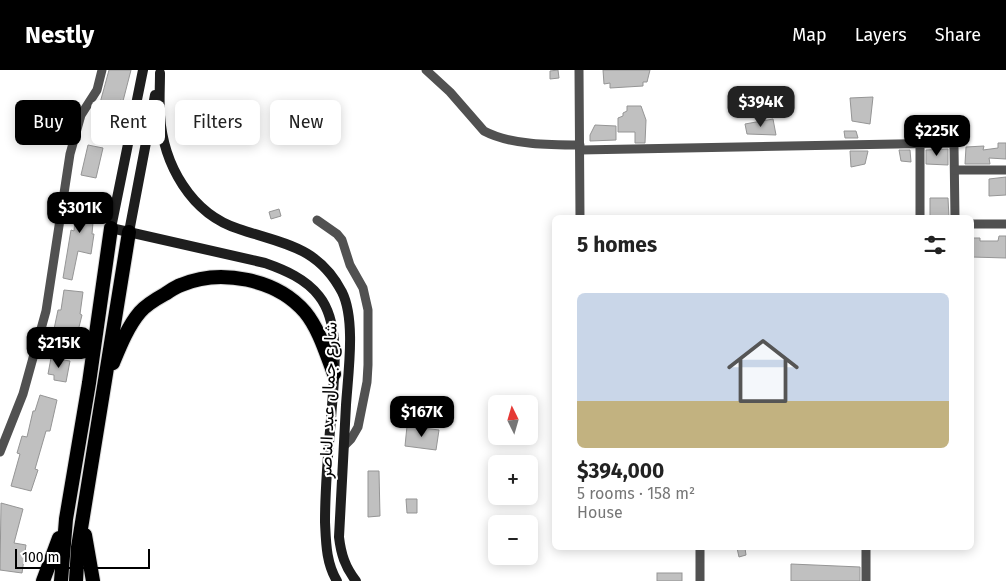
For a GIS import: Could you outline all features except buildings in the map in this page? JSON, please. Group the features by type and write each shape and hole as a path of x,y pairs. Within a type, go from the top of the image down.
{"highway":[{"path":"61,581 66,519 89,383 111,228"},
{"path":"76,581 76,562 82,520 129,232"},
{"path":"106,380 131,325 141,311 182,284 210,278 229,277 264,284 293,301 305,312 323,344 334,374"},
{"path":"43,581 66,519"},
{"path":"82,520 93,581"}],"main road":[{"path":"111,228 143,70"},
{"path":"129,232 160,72"},
{"name":"شارع جمال عبد الناصر","path":"160,72 162,128 173,170 189,194 209,214 221,222 304,251 327,270 342,293 349,319 349,353 339,537 341,553 348,570 356,581"},
{"name":"شارع جمال عبد الناصر","path":"111,228 265,262 282,268 315,292 326,307 332,324 334,374 325,516 328,559 337,581"}],"street":[{"path":"0,452 23,394 46,311 70,154 81,115 97,90 102,70"},
{"path":"426,70 450,92 484,131 518,141 580,148 952,144 954,147 955,170 955,215"},
{"path":"579,70 580,215"},
{"path":"920,143 920,215"},
{"path":"955,170 1006,170"},
{"path":"317,220 338,234 342,240 350,265 363,288 368,310 368,365 366,382 358,427 344,446"},
{"path":"974,224 1006,224"},
{"path":"700,550 700,581"},
{"path":"866,550 866,581"}]}
